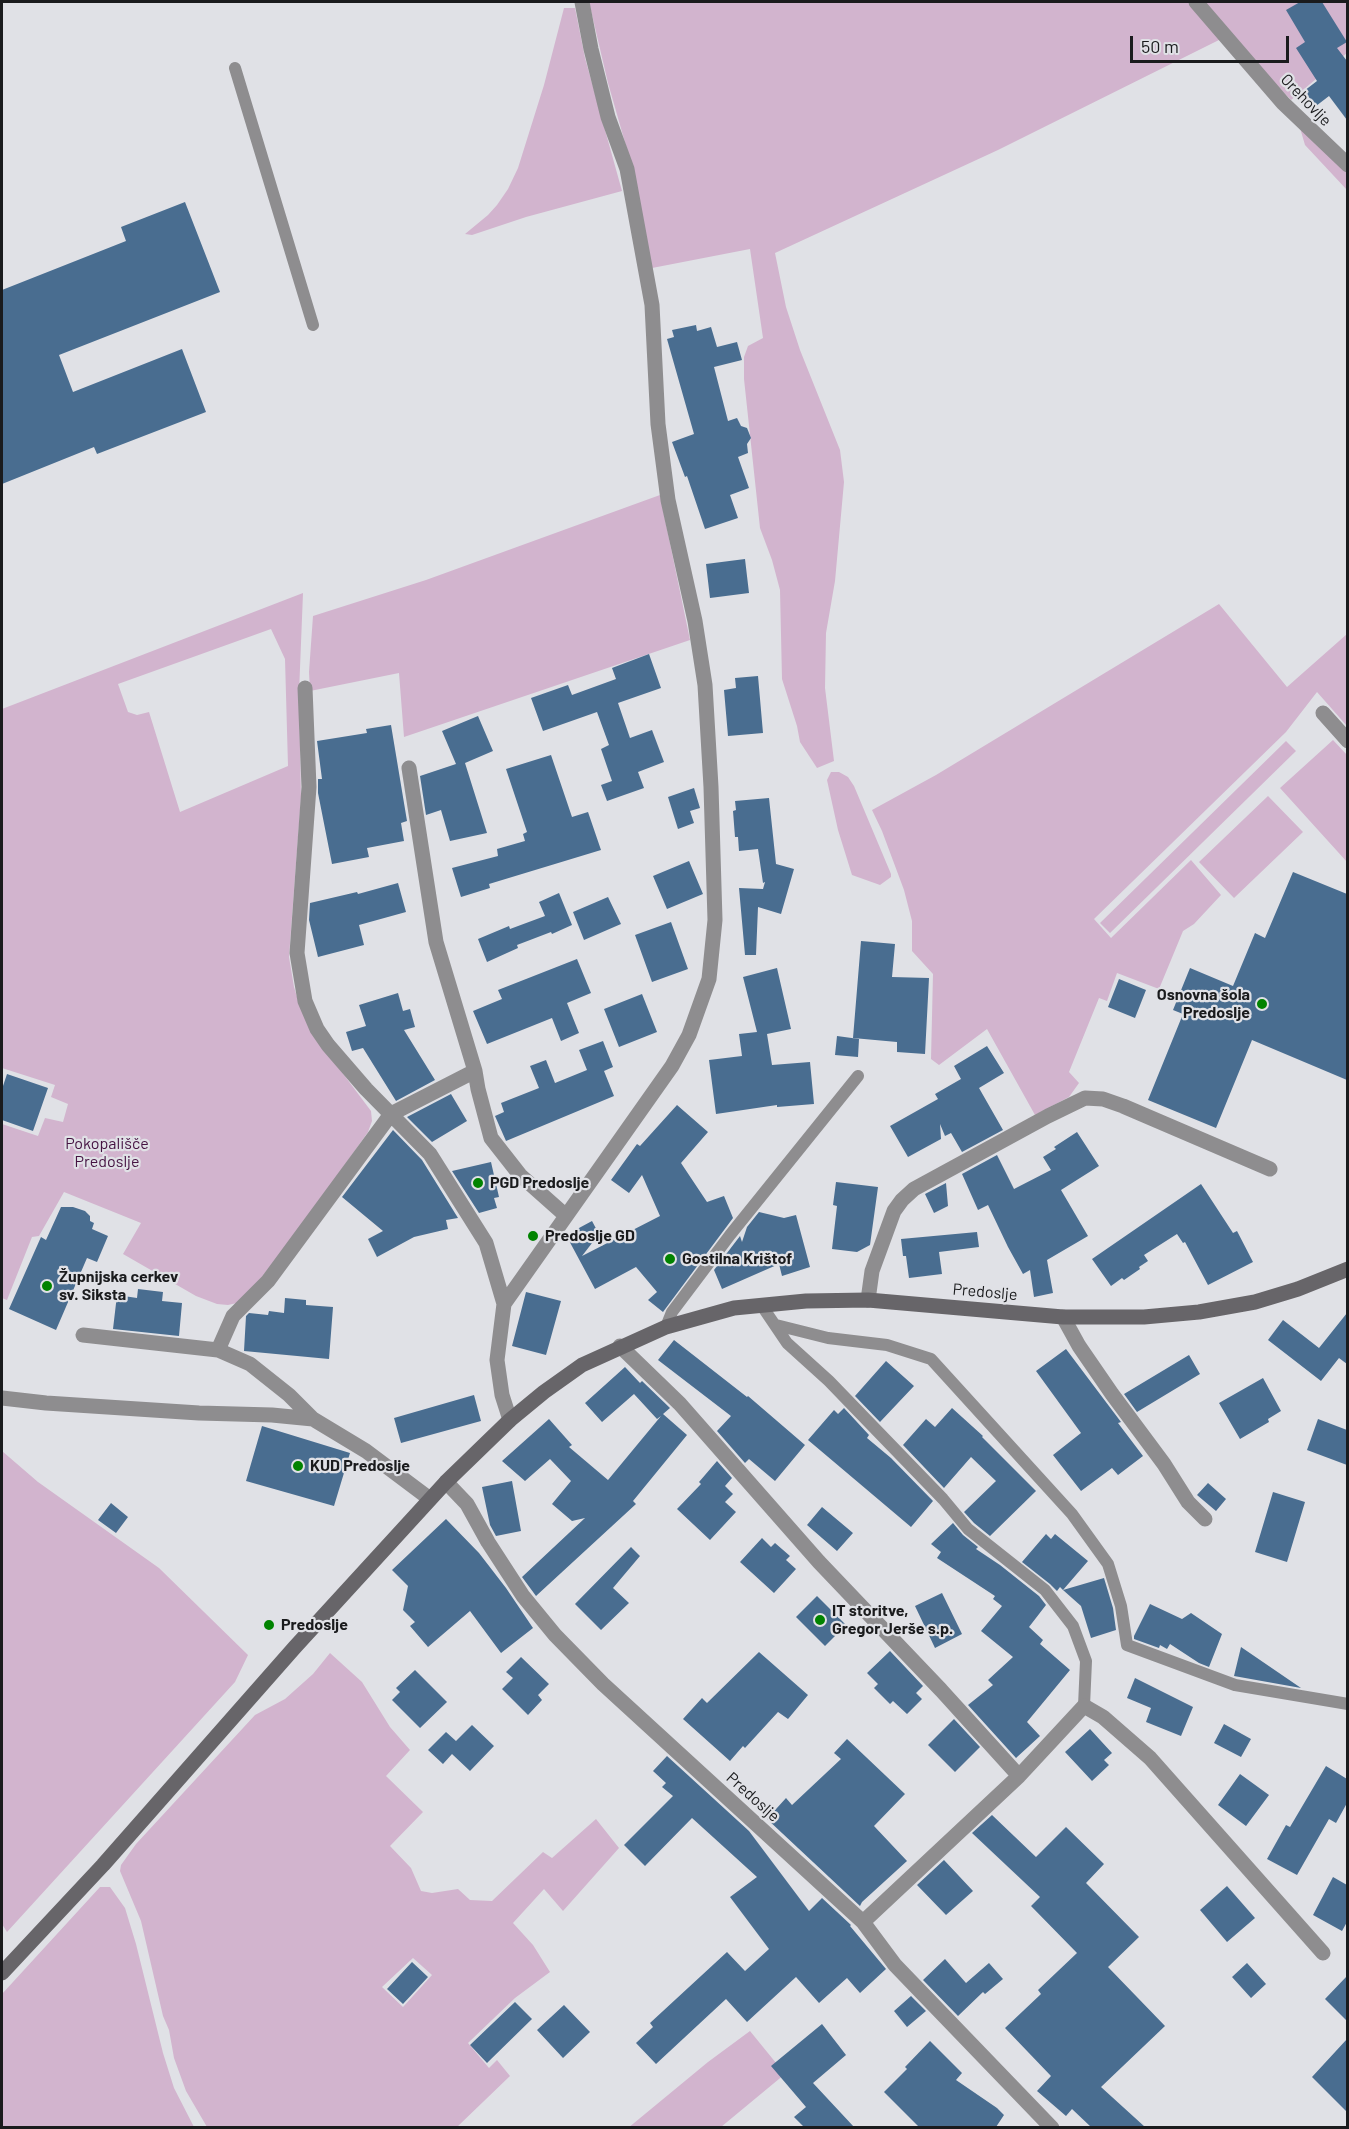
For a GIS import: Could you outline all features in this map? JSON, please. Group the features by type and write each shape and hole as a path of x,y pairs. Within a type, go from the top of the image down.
{"street":[{"path":"504,1304 672,1066 689,1035 709,979 716,921 705,685 695,621 668,500 658,424 652,305 627,169 608,117 582,2"},
{"name":"Orehovlje","path":"1196,2 1282,103 1347,165"},
{"path":"304,688 309,787 297,953 305,1001 317,1029 328,1045 430,1154 486,1243 504,1304 497,1360 502,1395 510,1420"},
{"path":"1323,713 1347,741"},
{"path":"409,768 436,942 475,1071 491,1138 519,1175 566,1215"},
{"path":"218,1350 233,1316 268,1281 391,1114 475,1071"},
{"path":"868,1300 872,1271 894,1212 902,1200 915,1189 945,1172 1047,1116 1086,1098 1104,1099 1123,1106 1270,1169"},
{"name":"Predoslje","path":"2,1973 103,1865 295,1647 446,1482 510,1420 582,1365 666,1327 734,1308 806,1301 868,1300 1063,1317 1144,1317 1199,1312 1255,1302 1347,1269"},
{"path":"1063,1317 1079,1346 1112,1394 1164,1464 1188,1502 1205,1519"},
{"path":"83,1335 218,1350 250,1364 289,1395 312,1419 366,1451 430,1499"},
{"path":"620,1346 680,1404 819,1562 1019,1776"},
{"path":"2,1398 46,1403 312,1419"},
{"name":"Predoslje","path":"446,1482 467,1504 488,1542 523,1596 563,1643 603,1684 863,1922 895,1965 1052,2127"},
{"path":"863,1922 1019,1776 1084,1707 1103,1717 1150,1758 1323,1953"}],"lane":[{"path":"235,68 313,325"},
{"path":"666,1327 672,1312 782,1167 858,1076"},
{"path":"762,1306 787,1343 829,1382 943,1499 968,1529 1045,1590 1073,1626 1086,1661 1084,1707"},
{"path":"776,1325 828,1338 887,1345 931,1359 1072,1514 1108,1564 1121,1606 1127,1645 1235,1685 1347,1704"}],"green space":[{"path":"589,2 1190,2 1221,39 998,150 775,253 786,307 800,350 840,450 844,482 835,581 826,633 825,688 834,761 817,768 800,742 782,679 780,590 760,528 744,379 744,357 748,346 763,338 750,249 652,268 636,181 608,83"},
{"path":"1204,2 1347,2 1347,53 1291,100 1252,59"},
{"path":"564,8 575,8 585,58 622,191 526,217 472,235 465,234 497,205 518,168 544,85"},
{"path":"1300,128 1347,173 1347,190 1305,145"},
{"path":"660,495 690,640 404,737 399,673 310,691 313,616 426,580"},
{"name":"Pokopališče Predoslje","path":"303,593 299,693 301,797 289,957 298,1000 326,1051 371,1111 372,1121 368,1132 294,1237 254,1287 237,1303 217,1304 196,1296 123,1254 141,1223 64,1192 39,1236 32,1237 7,1300 2,1298 2,1124 38,1136 45,1118 63,1122 68,1104 51,1097 55,1085 2,1068 2,709","holes":["271,629 285,659 288,766 180,812 149,712 137,715 128,712 118,684"]},
{"path":"1219,604 1287,687 1347,634 1347,726 1317,692 1286,732 1094,919 1111,938 1191,860 1221,895 1194,924 1183,931 1159,989 1117,973 1107,1001 1099,998 1069,1072 1079,1083 1069,1097 1035,1115 987,1029 939,1065 931,1059 933,974 912,951 912,921 904,890 872,810 936,775"},
{"path":"1333,740 1347,755 1347,862 1280,788"},
{"path":"1286,741 1296,751 1110,933 1100,923"},
{"path":"831,772 839,772 848,777 854,786 891,874 891,877 880,885 852,875 838,830 827,780"},
{"path":"1268,796 1303,832 1234,898 1199,862"},
{"path":"2,1451 38,1482 159,1568 248,1655 235,1682 7,1932 2,1924"},
{"path":"330,1653 362,1682 390,1727 410,1750 386,1776 423,1812 390,1846 411,1868 421,1891 432,1893 458,1889 470,1900 492,1901 543,1852 552,1858 596,1819 619,1848 563,1911 544,1889 513,1923 533,1945 550,1972 515,1998 468,2043 489,2068 497,2060 510,2076 457,2127 207,2127 186,2091 174,2058 141,1921 120,1871 121,1865 136,1844 255,1715 285,1699 313,1674","holes":["413,1958 432,1975 403,2007 382,1987"]},
{"path":"100,1887 110,1887 125,1908 174,2088 194,2127 2,2127 2,1994"},
{"path":"750,2031 785,2074 721,2127 628,2128 708,2062"}],"building":[{"path":"1300,2 1322,2 1347,42 1337,48 1347,61 1347,120 1329,96 1316,106 1304,91 1317,81 1296,48 1305,42 1286,10"},
{"path":"185,202 220,292 59,355 73,392 182,349 206,412 97,454 94,447 2,484 2,290 126,241 121,227"},
{"path":"696,325 697,331 711,327 717,347 737,342 742,360 714,367 728,421 737,418 741,426 747,428 751,438 747,444 748,453 738,457 749,488 730,495 738,518 705,529 687,476 685,477 672,442 694,434 667,339 674,337 672,330"},
{"path":"745,559 749,593 710,598 706,564"},
{"path":"649,654 661,688 618,703 630,738 652,730 664,762 638,772 644,788 607,801 601,785 612,781 601,749 609,745 597,712 543,731 531,698 568,685 572,695 616,679 612,668"},
{"path":"758,676 763,733 728,736 724,690 736,688 735,678"},
{"path":"478,716 493,751 465,763 487,833 450,841 441,810 426,815 420,776 456,764 442,731"},
{"path":"391,725 407,821 401,823 404,841 367,848 369,857 332,864 318,793 318,779 322,779 317,741 367,733 366,729"},
{"path":"551,755 572,817 588,812 601,850 489,884 490,888 461,897 452,868 498,856 497,849 525,841 523,834 527,832 506,769"},
{"path":"694,788 700,808 690,811 694,823 678,829 668,797"},
{"path":"769,798 776,864 794,869 781,914 758,907 756,955 745,955 739,888 763,889 765,882 763,883 758,849 739,851 738,837 735,837 733,811 736,810 735,801"},
{"path":"689,861 703,894 667,909 653,876"},
{"name":"Osnovna šola Predoslje","path":"1293,872 1347,894 1347,1080 1252,1040 1216,1128 1148,1100 1183,1014 1173,1010 1190,968 1233,986 1255,933 1265,938"},
{"path":"398,883 406,912 359,925 364,945 318,957 309,920 310,903 357,892 358,894"},
{"path":"559,893 572,925 517,945 518,948 487,962 478,939 509,926 510,929 545,916 539,902"},
{"path":"608,897 621,924 584,940 573,912"},
{"path":"671,922 688,969 652,982 635,935"},
{"path":"861,941 895,944 892,977 929,978 925,1054 897,1052 897,1042 853,1038"},
{"path":"577,959 591,993 567,1003 579,1033 561,1041 552,1018 487,1044 473,1011 502,999 498,990"},
{"path":"777,968 791,1029 767,1034 772,1065 810,1062 814,1104 777,1107 777,1105 716,1114 709,1060 742,1056 739,1034 757,1032 743,977"},
{"path":"1119,979 1146,990 1135,1018 1108,1007"},
{"path":"398,993 403,1011 410,1009 415,1027 404,1030 435,1080 396,1101 363,1048 352,1051 346,1032 366,1026 359,1005"},
{"path":"642,994 657,1032 619,1047 604,1009"},
{"path":"837,1036 859,1039 858,1057 835,1055"},
{"path":"603,1041 613,1067 604,1071 614,1096 506,1141 495,1116 504,1112 501,1103 539,1088 530,1066 546,1060 555,1083 587,1070 579,1050"},
{"path":"987,1046 1004,1073 979,1088 1003,1130 962,1152 951,1133 945,1136 940,1124 941,1139 908,1157 890,1126 938,1099 935,1094 961,1079 954,1066"},
{"path":"7,1074 48,1088 33,1131 2,1120 2,1089"},
{"path":"451,1094 467,1121 432,1142 407,1117"},
{"path":"677,1105 708,1132 681,1163 707,1202 724,1196 733,1218 663,1312 648,1300 657,1292 636,1267 595,1289 566,1235 592,1221 599,1234 582,1256 660,1216 642,1175 629,1193 611,1180 637,1144 640,1146"},
{"path":"393,1130 422,1160 458,1218 446,1220 448,1229 414,1237 377,1257 368,1239 383,1231 342,1197"},
{"path":"1077,1132 1099,1166 1061,1190 1088,1236 1047,1260 1053,1293 1034,1297 1030,1270 1023,1274 988,1205 978,1210 962,1174 997,1155 1014,1189 1051,1170 1043,1157"},
{"name":"PGD Predoslje","path":"491,1162 499,1197 494,1198 497,1208 479,1213 452,1171"},
{"path":"836,1182 878,1187 870,1245 857,1252 832,1249 837,1206 833,1205"},
{"path":"946,1183 948,1206 934,1213 925,1194"},
{"path":"1201,1184 1233,1233 1237,1231 1253,1262 1208,1285 1185,1242 1183,1243 1177,1234 1144,1255 1148,1261 1139,1267 1140,1269 1111,1286 1092,1259"},
{"name":"Župnijska cerkev sv. Siksta","path":"61,1207 73,1207 85,1211 90,1216 90,1221 94,1223 92,1229 108,1236 97,1262 87,1258 56,1330 9,1309 41,1237 46,1240"},
{"path":"759,1212 784,1218 796,1215 810,1267 782,1276 779,1264 722,1289 714,1270 740,1236 742,1242 747,1227"},
{"path":"977,1232 979,1247 939,1252 942,1274 909,1278 901,1239"},
{"path":"138,1289 163,1292 162,1301 182,1303 179,1336 113,1329 117,1295 137,1298"},
{"path":"526,1292 561,1301 546,1355 512,1346"},
{"path":"285,1298 306,1300 306,1305 333,1307 329,1359 244,1351 246,1316 249,1313 268,1315 269,1311 284,1313"},
{"path":"1347,1313 1347,1364 1339,1358 1321,1381 1268,1340 1283,1320 1319,1348"},
{"path":"674,1340 748,1396 805,1445 775,1481 749,1459 745,1463 717,1431 731,1416 658,1360"},
{"path":"1066,1349 1121,1422 1118,1423 1143,1456 1118,1475 1112,1468 1081,1491 1053,1455 1081,1433 1036,1371"},
{"path":"1189,1355 1200,1374 1137,1412 1124,1394"},
{"path":"886,1361 914,1386 880,1422 855,1396"},
{"path":"625,1367 670,1408 663,1414 687,1435 633,1501 636,1504 536,1596 522,1577 585,1518 572,1521 552,1504 571,1481 550,1459 525,1481 502,1461 549,1419 572,1445 569,1447 608,1480 661,1416 657,1419 634,1394 602,1422 585,1403"},
{"path":"1263,1378 1281,1411 1268,1419 1269,1422 1240,1439 1219,1403"},
{"path":"474,1395 481,1421 401,1443 394,1418"},
{"path":"844,1408 869,1435 867,1438 891,1458 933,1501 911,1527 808,1440 834,1410 838,1414"},
{"path":"952,1408 983,1436 1036,1491 990,1536 964,1512 996,1481 971,1457 944,1488 903,1445 926,1419 935,1427"},
{"path":"1318,1419 1347,1430 1347,1465 1307,1450"},
{"name":"KUD Predoslje","path":"262,1426 350,1453 334,1506 246,1481"},
{"path":"717,1461 732,1478 725,1486 733,1494 725,1502 736,1512 710,1540 677,1509 701,1484 699,1482"},
{"path":"512,1481 521,1531 496,1536 490,1525 482,1487"},
{"path":"1208,1483 1226,1499 1216,1511 1197,1495"},
{"path":"1273,1492 1305,1502 1287,1562 1255,1552"},
{"path":"111,1503 128,1517 116,1533 98,1520"},
{"path":"822,1507 853,1533 837,1551 807,1525"},
{"path":"446,1519 479,1553 533,1628 501,1653 470,1611 428,1647 410,1626 415,1622 403,1610 408,1586 392,1570"},
{"path":"953,1523 978,1547 976,1549 1039,1596 1046,1605 1029,1627 1043,1640 1040,1644 1070,1670 1027,1722 1040,1736 1016,1758 968,1705 993,1685 988,1680 1013,1657 981,1631 1002,1606 993,1599 995,1596 937,1558 941,1552 931,1544"},
{"path":"1046,1534 1051,1539 1055,1534 1088,1561 1063,1590 1060,1587 1057,1591 1022,1562"},
{"path":"762,1538 771,1547 775,1543 790,1556 786,1560 796,1569 774,1593 740,1562"},
{"path":"631,1547 640,1556 613,1588 629,1603 601,1630 575,1604"},
{"path":"1104,1578 1113,1608 1116,1630 1091,1638 1081,1606 1063,1590"},
{"path":"942,1593 962,1634 935,1648 915,1606"},
{"name":"IT storitve, Gregor Jerše s.p.","path":"817,1596 846,1625 825,1646 796,1617"},
{"path":"1150,1604 1182,1619 1191,1613 1222,1634 1209,1667 1170,1644 1167,1649 1160,1645 1159,1648 1134,1639"},
{"path":"1241,1647 1301,1688 1234,1676"},
{"path":"890,1651 923,1686 916,1693 922,1699 907,1714 893,1701 890,1704 874,1688 878,1684 867,1673"},
{"path":"759,1652 808,1695 788,1719 778,1712 730,1761 683,1719 702,1698 707,1703"},
{"path":"521,1657 549,1684 538,1695 542,1700 528,1715 502,1689 513,1678 506,1672"},
{"path":"415,1670 447,1702 420,1728 392,1700 400,1692 396,1688"},
{"path":"1135,1678 1193,1707 1181,1736 1146,1722 1151,1708 1127,1698"},
{"path":"954,1719 980,1747 955,1772 928,1745"},
{"path":"1224,1724 1251,1739 1241,1757 1214,1743"},
{"path":"472,1725 494,1746 470,1771 452,1754 443,1764 428,1750 446,1732 456,1741"},
{"path":"1090,1729 1112,1753 1104,1760 1109,1765 1092,1781 1065,1752"},
{"path":"847,1739 905,1794 874,1826 907,1861 860,1906 767,1819 786,1798 792,1805 841,1759 834,1753"},
{"path":"667,1756 749,1831 809,1911 822,1898 851,1925 886,1969 860,1993 847,1978 819,2003 796,1977 747,2022 726,1999 656,2064 636,2043 653,2027 650,2023 727,1952 745,1971 769,1949 730,1897 757,1877 692,1818 645,1866 624,1845 673,1796 662,1787 666,1783 653,1771"},
{"path":"1326,1766 1347,1779 1347,1803 1336,1823 1329,1819 1297,1875 1267,1859 1286,1825 1290,1827"},
{"path":"1240,1774 1269,1795 1246,1826 1218,1805"},
{"path":"992,1815 1036,1857 1066,1827 1104,1864 1086,1883 1139,1937 1108,1967 1165,2026 1101,2087 1145,2127 1091,2127 1072,2109 1066,2116 1037,2091 1051,2076 1005,2028 1041,1994 1038,1990 1077,1953 1031,1906 1040,1897 972,1833"},
{"path":"944,1860 973,1891 946,1915 917,1885"},
{"path":"1333,1877 1347,1885 1347,1922 1342,1931 1313,1915"},
{"path":"1227,1886 1255,1918 1227,1942 1200,1910"},
{"path":"945,1959 966,1983 989,1963 1003,1979 985,1994 983,1992 958,2016 923,1980"},
{"path":"412,1962 428,1977 403,2004 387,1989"},
{"path":"1247,1963 1266,1984 1251,1998 1232,1977"},
{"path":"1347,1976 1347,2021 1325,1999"},
{"path":"911,1996 926,2011 907,2027 894,2011"},
{"path":"515,2002 532,2019 487,2063 470,2045"},
{"path":"564,2005 590,2032 563,2058 537,2030"},
{"path":"822,2024 846,2055 813,2083 854,2127 804,2127 794,2117 806,2107 771,2066"},
{"path":"1347,2039 1347,2112 1312,2077"},
{"path":"930,2041 962,2073 956,2080 1004,2115 996,2127 919,2127 884,2092"}],"place":[{"name":"Osnovna šola Predoslje","path":"1262,1004"},
{"name":"PGD Predoslje","path":"478,1183"},
{"name":"Predoslje GD","path":"533,1236"},
{"name":"Gostilna Krištof","path":"670,1259"},
{"name":"Župnijska cerkev sv. Siksta","path":"47,1286"},
{"name":"KUD Predoslje","path":"298,1466"},
{"name":"IT storitve, Gregor Jerše s.p.","path":"820,1620"},
{"name":"Predoslje","path":"269,1625"}]}
